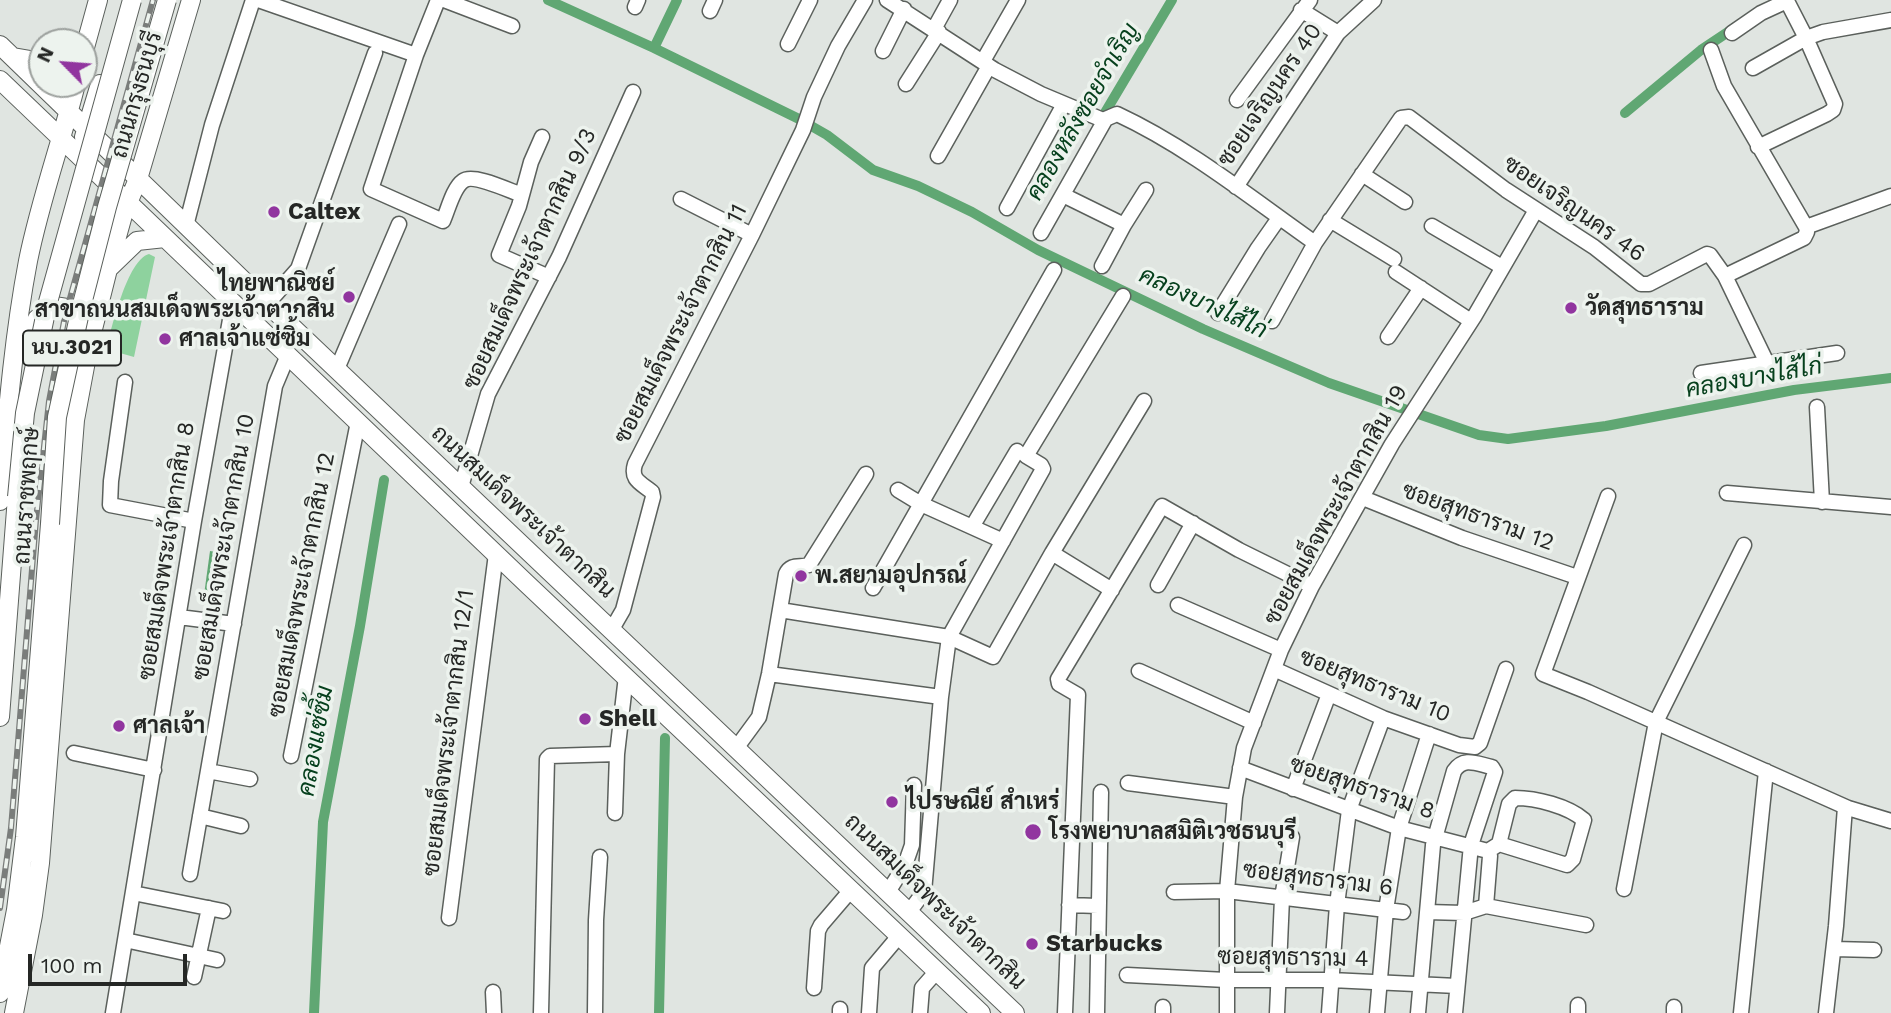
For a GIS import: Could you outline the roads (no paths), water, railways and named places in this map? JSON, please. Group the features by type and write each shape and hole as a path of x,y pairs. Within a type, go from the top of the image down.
{"main road":[{"path":"88,28 98,0"},
{"path":"84,154 87,128 126,0"},
{"name":"ถนนกรุงธนบุรี","path":"84,154 132,0"},
{"name":"ถนนกรุงธนบุรี","path":"116,175 167,0"},
{"name":"ถนนกรุงธนบุรี","path":"128,204 138,179 191,0"},
{"path":"6,51 28,58"},
{"name":"ถนนสมเด็จพระเจ้าตากสิน","path":"6,51 267,304 1015,1013"},
{"name":"ถนนสมเด็จพระเจ้าตากสิน","path":"0,80 60,138 84,154 128,204 981,1013"},
{"path":"69,111 72,98"},
{"name":"นบ.3021","path":"60,138 69,111"},
{"name":"ถนนราชพฤกษ์","path":"0,717 12,364 31,249 60,138"},
{"name":"ถนนราชพฤกษ์","path":"9,499 45,314 84,154"},
{"name":"ถนนราชพฤกษ์","path":"0,993 16,910 25,838 57,417 80,312 116,175"},
{"name":"ถนนราชพฤกษ์","path":"14,1013 33,915 41,851 75,421 89,345 128,204"},
{"path":"108,269 137,241 165,238"},
{"path":"12,364 37,319 54,306 73,309 88,324 89,345"},
{"path":"877,915 890,894"},
{"path":"903,939 915,918"},
{"path":"6,1013 24,959"}],"street":[{"path":"186,226 212,125 253,0"},
{"path":"258,0 416,55"},
{"path":"438,0 416,55 371,189 443,221 461,181 483,181 522,195"},
{"path":"444,0 512,26"},
{"path":"788,44 810,0"},
{"name":"ซอยสมเด็จพระเจ้าตากสิน 11","path":"612,629 623,610 653,497 652,492 635,479 635,464 752,235 838,47 864,0"},
{"path":"906,84 937,31 950,0"},
{"path":"938,156 1018,0"},
{"name":"ซอยเจริญนคร 40","path":"1236,187 1338,33 1374,0"},
{"path":"1732,33 1784,1 1789,3 1835,104 1833,110 1758,147"},
{"path":"883,51 897,4 986,63 1041,94 1100,119"},
{"path":"1237,100 1306,5 1338,33"},
{"path":"1753,68 1806,38 1823,32 1891,19"},
{"path":"1710,50 1724,86 1807,232 1804,237 1725,276 1767,363"},
{"path":"267,304 298,269 375,53"},
{"name":"ซอยสมเด็จพระเจ้าตากสิน 9/3","path":"461,487 488,394 548,277 633,92"},
{"path":"1007,208 1064,104"},
{"path":"1041,233 1100,119 1117,114 1145,127 1315,243"},
{"name":"ซอยเจริญนคร 46","path":"1272,321 1330,220 1401,118 1409,117 1506,190 1594,247 1642,284 1649,284 1707,254 1713,257 1725,276"},
{"path":"542,137 499,255 548,277"},
{"path":"1362,174 1405,202"},
{"path":"1102,266 1146,190"},
{"path":"1063,195 1124,225"},
{"path":"1805,227 1891,196"},
{"path":"681,199 752,235"},
{"name":"ซอยสมเด็จพระเจ้าตากสิน 19","path":"1227,1013 1227,891 1235,797 1240,768 1254,723 1281,650 1312,586 1392,444 1471,321 1536,210"},
{"path":"1219,313 1279,218"},
{"path":"1330,220 1471,321"},
{"path":"337,369 399,224"},
{"path":"1432,226 1502,267"},
{"path":"873,588 1054,270"},
{"path":"1388,337 1422,288"},
{"path":"915,918 924,892 949,637 1043,469 1026,456 1123,296"},
{"name":"ซอยสมเด็จพระเจ้าตากสิน 8","path":"113,1013 233,303"},
{"path":"1701,373 1837,353"},
{"name":"ซอยสมเด็จพระเจ้าตากสิน 10","path":"190,874 275,386 288,355"},
{"path":"125,382 110,505 194,522"},
{"path":"780,610 949,637 993,656 1144,401"},
{"path":"1817,407 1822,502"},
{"name":"ซอยสมเด็จพระเจ้าตากสิน 12","path":"291,756 358,422"},
{"path":"972,527 1017,451"},
{"path":"737,747 759,717 788,569 808,565 866,474"},
{"path":"898,490 921,504 1003,541"},
{"path":"1727,493 1891,507"},
{"path":"1608,496 1543,674 1846,807 1891,821"},
{"name":"ซอยสุทธาราม 12","path":"1363,498 1462,538 1577,577"},
{"path":"1065,1013 1078,695 1059,684 1058,679 1162,506 1239,550 1312,586"},
{"path":"1158,585 1193,523"},
{"path":"1623,889 1656,722 1744,545"},
{"path":"1052,553 1112,590"},
{"name":"ซอยสมเด็จพระเจ้าตากสิน 12/1","path":"449,918 496,554"},
{"path":"1178,606 1281,650"},
{"path":"180,617 234,624"},
{"name":"ซอยสุทธาราม 10","path":"1274,669 1383,718 1459,745 1475,747 1480,743 1506,669"},
{"path":"1139,671 1254,723"},
{"path":"769,674 942,697"},
{"path":"615,813 617,754 626,676"},
{"path":"1293,789 1329,694"},
{"path":"1329,1013 1337,906 1349,810 1383,718"},
{"path":"1377,1013 1386,911 1399,828 1429,734"},
{"path":"74,753 154,770"},
{"path":"541,1013 547,759 550,756 617,754"},
{"path":"1418,1013 1434,837 1454,771 1465,761 1492,767 1495,772 1471,845 1455,1013"},
{"name":"ซอยสุทธาราม 8","path":"1240,768 1399,828 1494,848"},
{"path":"208,771 250,779"},
{"path":"1741,1013 1766,771"},
{"path":"1128,783 1235,797"},
{"path":"890,894 912,845 914,785"},
{"path":"1097,1013 1101,792"},
{"path":"1486,906 1490,856 1509,804 1515,798 1538,801 1576,813 1584,820 1573,859 1567,865 1494,848"},
{"path":"1826,1013 1846,807"},
{"path":"200,816 241,826"},
{"path":"1277,1013 1282,898 1292,837"},
{"path":"595,1013 600,856"},
{"path":"814,988 818,931 851,890"},
{"name":"ซอยสุทธาราม 6","path":"1174,892 1227,891 1403,912"},
{"path":"133,892 216,910 198,956 194,977"},
{"path":"1069,905 1098,906"},
{"path":"1427,912 1464,913 1486,906 1586,925"},
{"path":"869,1013 872,968 903,939"},
{"path":"125,940 217,960"},
{"path":"1834,949 1874,950"},
{"path":"920,1013 922,988 937,971"},
{"name":"ซอยสุทธาราม 4","path":"1127,975 1457,986"},
{"path":"493,992 494,1013"}],"waterway":[{"name":"คลองบางไส้ไก่","path":"548,0 799,119 827,135 873,170 918,186 972,212 1038,250 1203,329 1329,383 1479,435 1508,439 1606,426 1794,390 1891,378"},
{"path":"654,48 677,0"},
{"name":"คลองหลังซอยจำเริญ","path":"1100,121 1172,0"},
{"path":"1625,113 1701,50 1737,26"},
{"name":"คลองแซ่ซิ้ม","path":"314,1013 323,822 384,480"},
{"path":"659,1013 665,738"}],"railway":[{"path":"0,908 11,828 36,520 49,401 65,316 153,0"}],"place":[{"name":"Caltex","path":"274,212"},
{"name":"ไทยพาณิชย์ สาขาถนนสมเด็จพระเจ้าตากสิน","path":"349,297"},
{"name":"วัดสุทธาราม","path":"1571,308"},
{"name":"ศาลเจ้าแซ่ซิ้ม","path":"165,339"},
{"name":"พ.สยามอุปกรณ์","path":"801,576"},
{"name":"Shell","path":"585,719"},
{"name":"ศาลเจ้า","path":"119,726"},
{"name":"ไปรษณีย์ สำเหร่","path":"892,802"},
{"name":"โรงพยาบาลสมิติเวชธนบุรี","path":"1033,832"},
{"name":"Starbucks","path":"1032,944"}]}
